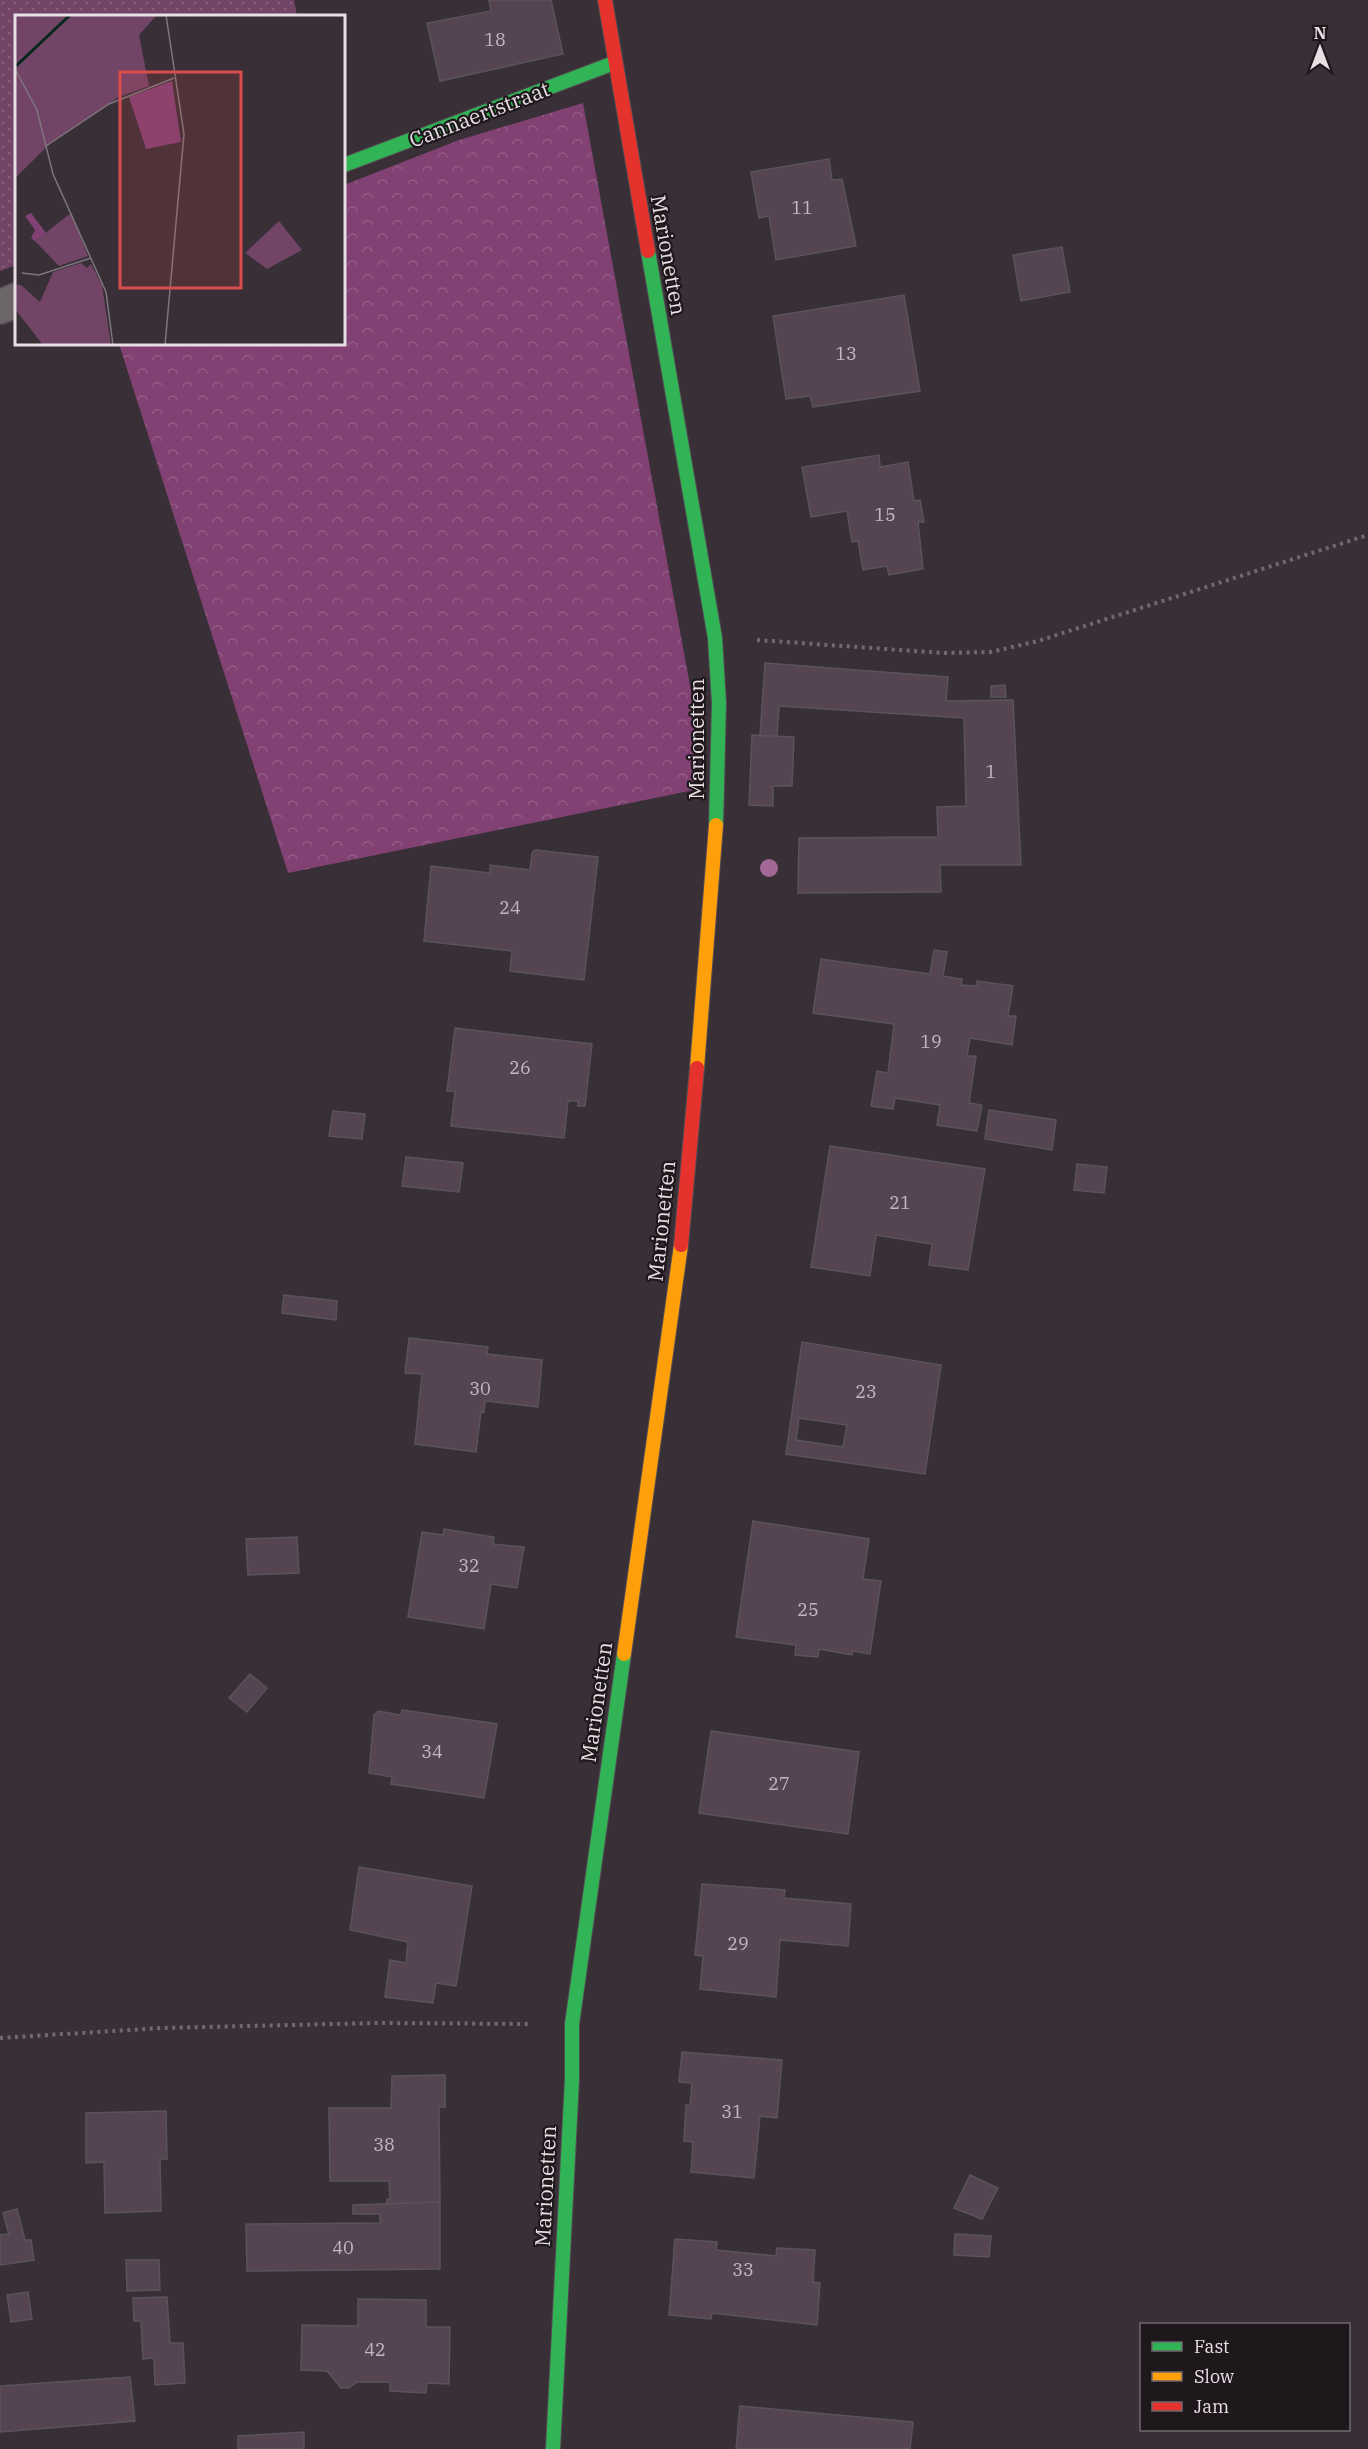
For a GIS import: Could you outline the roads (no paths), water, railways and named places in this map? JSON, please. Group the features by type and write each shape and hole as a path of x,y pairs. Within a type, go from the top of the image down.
{"street":[{"name":"Marionetten","path":"553,2449 572,2079 572,2024 685,1219 718,798 719,704 715,638 614,63 605,0"},
{"name":"Cannaertstraat","path":"345,165 614,63"},
{"path":"0,307 15,300"}]}
